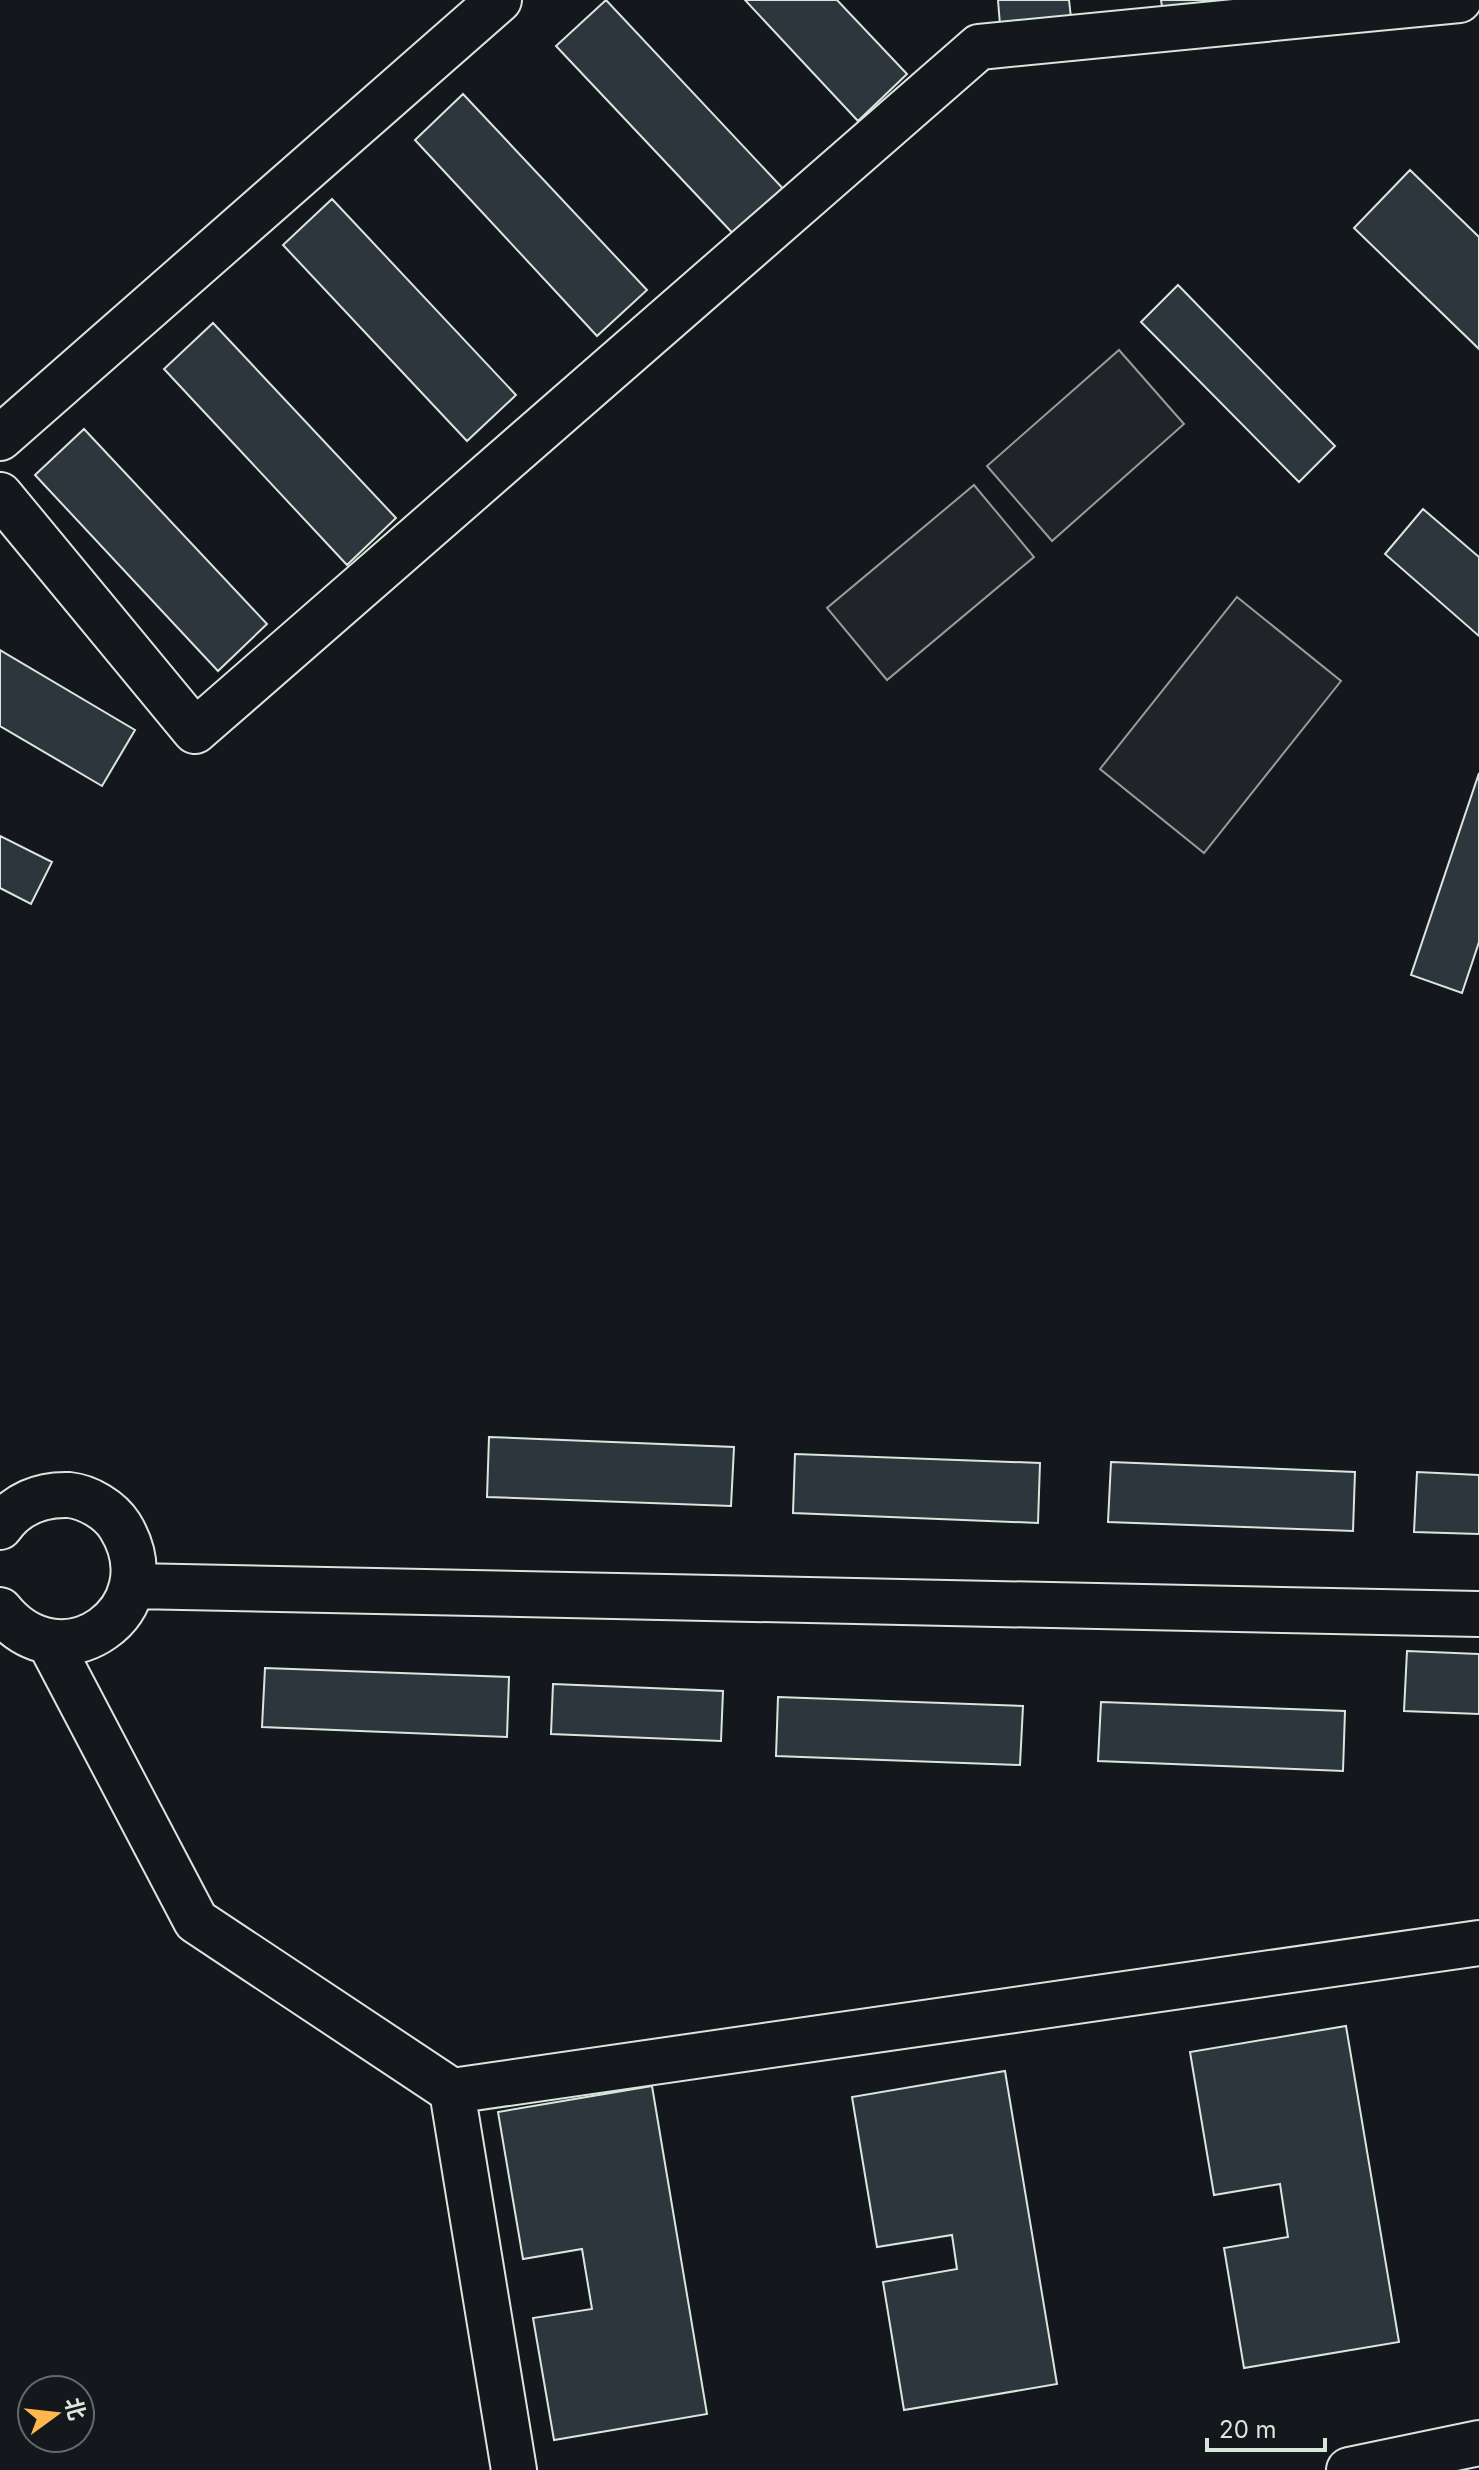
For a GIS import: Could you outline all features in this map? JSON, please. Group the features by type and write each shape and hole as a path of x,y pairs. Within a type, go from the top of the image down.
{"street":[{"path":"0,438 499,0"},
{"path":"0,495 195,731 979,47 1459,0"},
{"path":"0,1527 26,1503 49,1495 73,1495 96,1504 115,1518 128,1539 134,1562 133,1586 125,1607 111,1624 93,1636 72,1642 50,1643 28,1636 0,1610"},
{"path":"133,1586 1479,1614"},
{"path":"50,1643 196,1921 452,2091 1479,1943"},
{"path":"452,2091 514,2470"},
{"path":"1349,2470 1479,2443"}],"shaded area":[{"path":"1119,350 1184,424 1052,541 987,466"},
{"path":"974,485 1034,557 887,680 827,608"},
{"path":"1237,597 1341,681 1204,853 1100,769"}],"building":[{"path":"606,0 789,195 740,241 556,46"},
{"path":"745,0 837,0 907,74 858,121"},
{"path":"998,0 1069,0 1071,18 1000,25"},
{"path":"1161,0 1233,0 1233,6 1163,13"},
{"path":"463,94 647,290 597,336 415,140"},
{"path":"1410,170 1479,237 1479,349 1354,228"},
{"path":"332,199 516,395 467,441 283,245"},
{"path":"1178,285 1335,446 1299,482 1141,322"},
{"path":"213,323 396,518 347,565 164,369"},
{"path":"84,429 267,624 218,671 35,475"},
{"path":"1423,509 1479,557 1479,636 1385,554"},
{"path":"0,650 135,730 102,786 0,726"},
{"path":"1479,773 1479,942 1462,993 1411,975"},
{"path":"0,836 52,862 31,904 0,888"},
{"path":"489,1437 734,1447 731,1506 487,1497"},
{"path":"795,1454 1040,1463 1038,1523 793,1513"},
{"path":"1111,1462 1355,1472 1353,1531 1108,1522"},
{"path":"1417,1472 1479,1475 1479,1534 1414,1532"},
{"path":"1407,1651 1479,1654 1479,1714 1404,1711"},
{"path":"265,1668 509,1677 507,1737 262,1727"},
{"path":"553,1684 723,1691 721,1741 551,1734"},
{"path":"778,1697 1023,1706 1020,1765 776,1756"},
{"path":"1101,1702 1345,1711 1343,1771 1098,1761"},
{"path":"1346,2026 1399,2342 1244,2368 1224,2248 1288,2237 1280,2184 1214,2195 1190,2052"},
{"path":"1005,2071 1057,2384 904,2410 883,2282 957,2269 952,2235 877,2247 852,2097"},
{"path":"652,2086 707,2414 554,2440 533,2318 592,2309 582,2249 523,2259 498,2112"}]}
